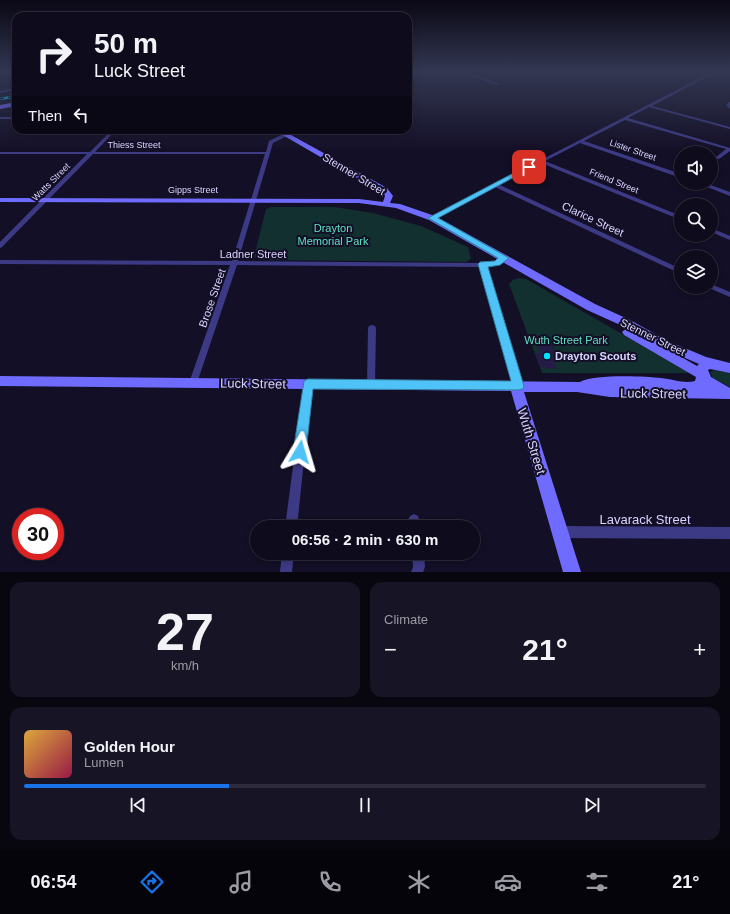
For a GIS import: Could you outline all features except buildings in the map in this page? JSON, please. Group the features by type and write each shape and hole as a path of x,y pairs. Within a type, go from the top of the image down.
{"main road":[{"path":"0,107 12,105"},
{"name":"Stenner Street","path":"285,135 384,191 389,196 386,203 432,218 591,307 664,344 704,361 730,368"},
{"name":"Gipps Street","path":"0,200 254,200 359,201 386,203"},
{"name":"Stenner Street","path":"591,307 642,340 703,376 716,387 730,394"},
{"path":"703,376 702,368 704,365 716,364"},
{"name":"Luck Street","path":"577,387 602,383 661,383 691,387 700,384 703,376"},
{"name":"Luck Street","path":"0,381 577,387 610,392 730,394"},
{"name":"Wuth Street","path":"518,386 519,398 572,572"}],"street":[{"path":"432,218 661,100 660,102 664,107 680,114"},
{"path":"730,103 728,105 730,108"},
{"path":"648,106 730,128"},
{"path":"0,118 12,118"},
{"path":"624,118 730,149"},
{"name":"Watts Street","path":"0,246 110,134"},
{"name":"Brose Street","path":"193,383 234,264 271,142 285,135"},
{"name":"Lister Street","path":"579,141 674,174"},
{"path":"718,158 730,149"},
{"name":"Thiess Street","path":"0,153 268,153"},
{"name":"Friend Street","path":"540,161 674,215"},
{"name":"Clarice Street","path":"495,185 674,269"},
{"path":"718,190 730,194"},
{"path":"718,233 730,238"},
{"name":"Ladner Street","path":"0,262 483,264 497,263 504,258"},
{"name":"Wuth Street","path":"483,264 518,386"},
{"path":"718,289 730,295"},
{"path":"371,384 372,328"},
{"path":"292,520 308,384"},
{"name":"Lavarack Street","path":"560,532 730,533"},
{"path":"286,572 287,560"},
{"path":"417,572 419,567 418,560"}],"green space":[{"name":"Drayton Memorial Park","path":"271,207 335,207 373,213 421,226 468,247 471,259 466,262 259,260 254,257 266,209"},
{"name":"Wuth Street Park","path":"518,278 526,279 690,373 542,373 509,284"},
{"path":"714,370 730,373 730,387 713,378 710,372"}],"place":[{"name":"Drayton Scouts","path":"547,356"}],"route":[{"path":"300,452 308,384 518,386 483,264 490,265 497,263 504,258 432,218 529,167"}]}
